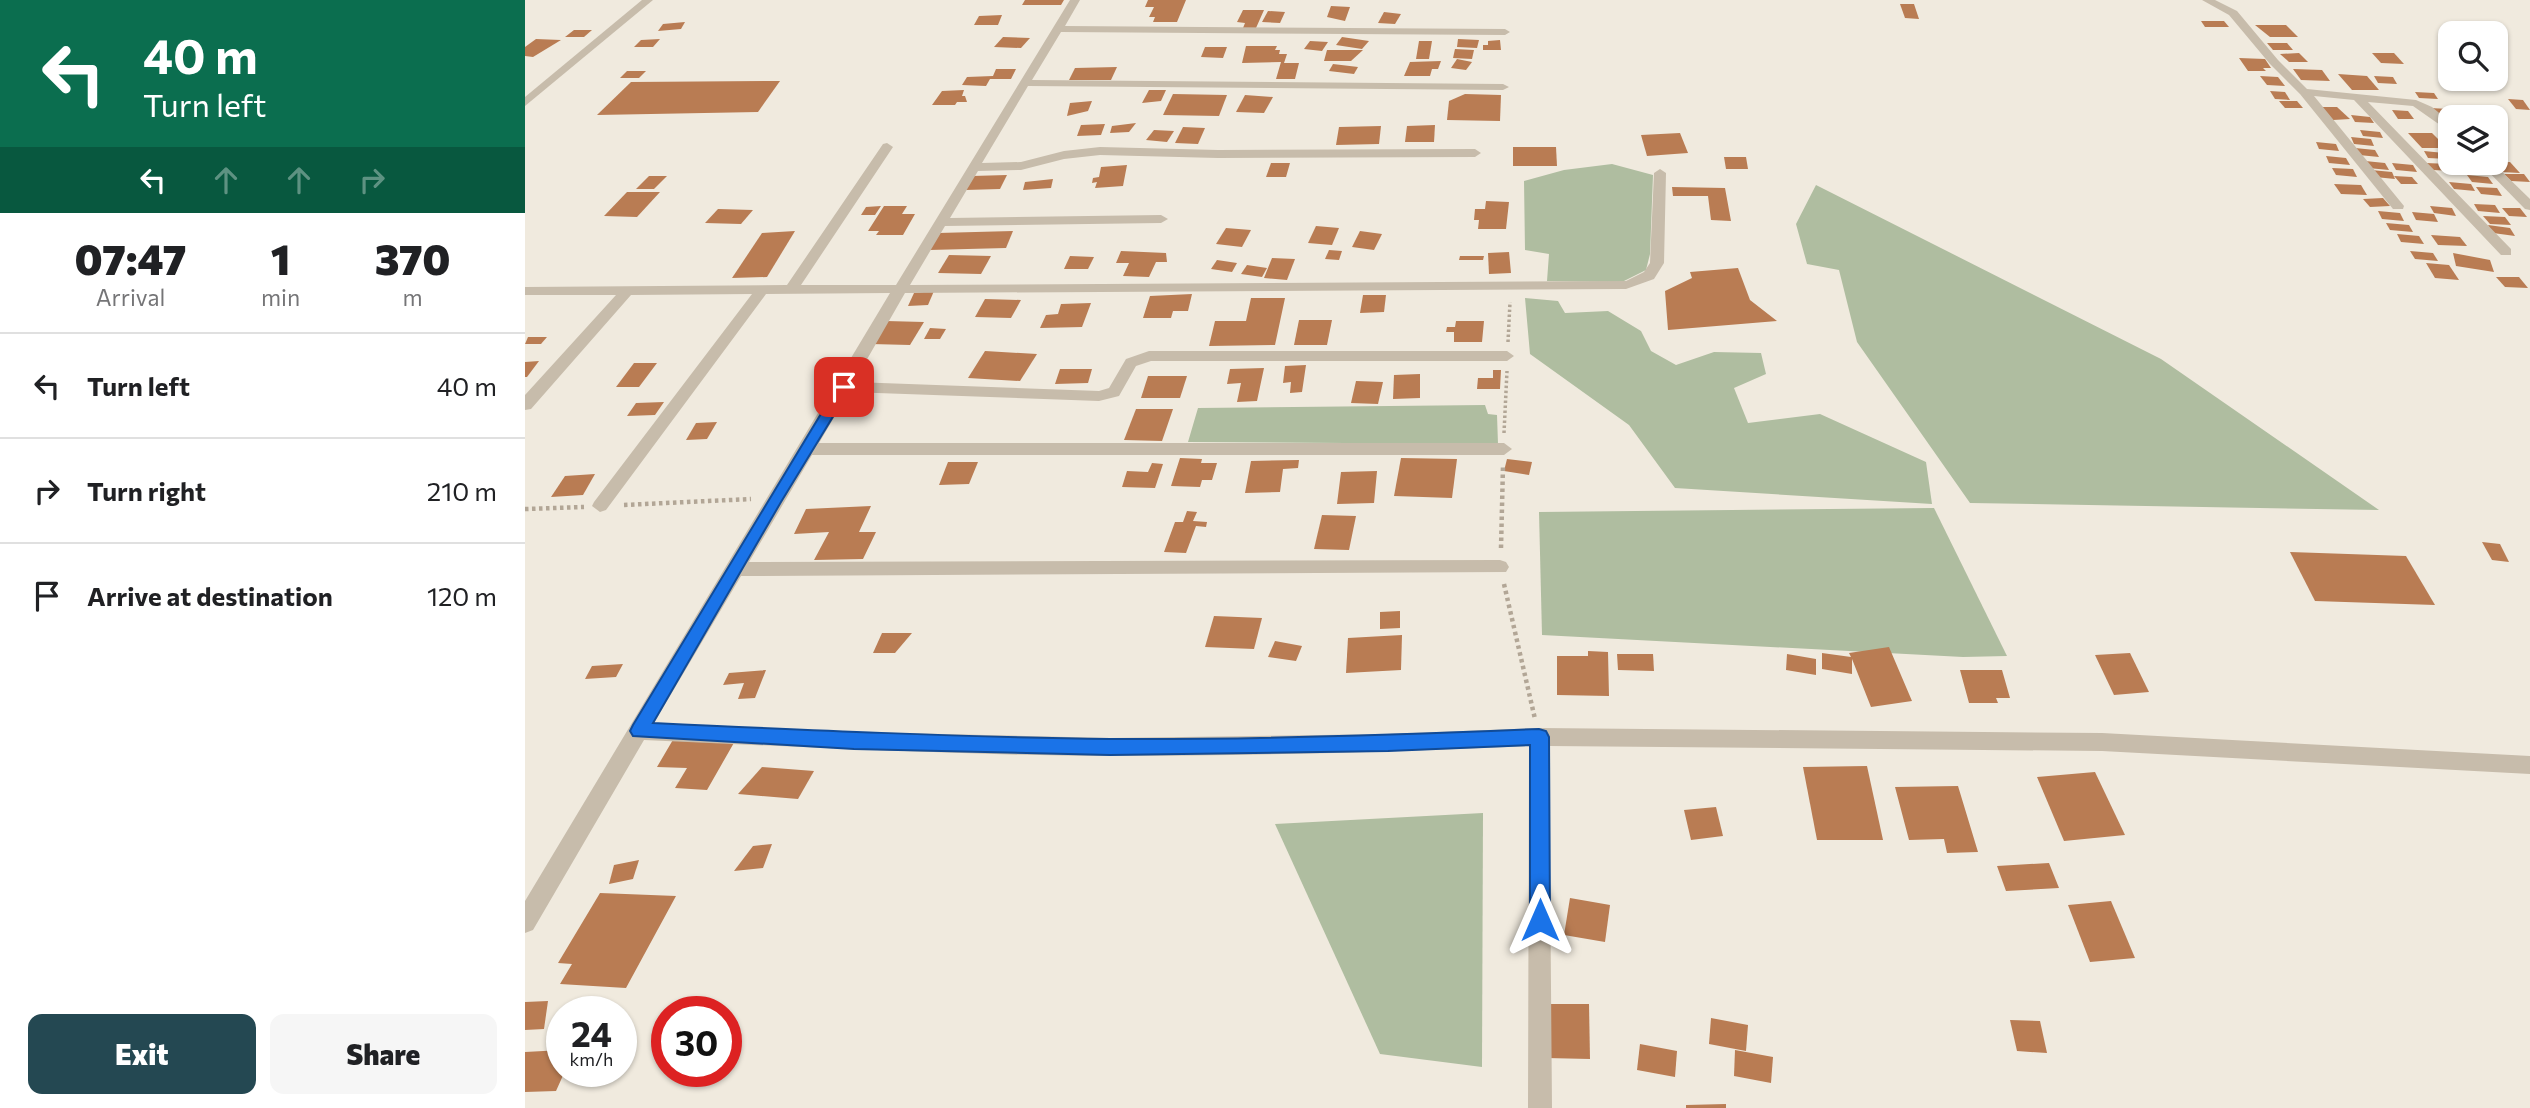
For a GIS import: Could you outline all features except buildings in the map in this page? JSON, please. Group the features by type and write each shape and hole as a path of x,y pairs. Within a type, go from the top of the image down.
{"street":[{"path":"525,103 648,0"},
{"path":"525,922 900,289 1060,29 1075,0"},
{"path":"2207,0 2233,13 2274,62 2304,92 2398,206"},
{"path":"1060,29 1506,32"},
{"path":"1026,83 1503,87"},
{"path":"2304,92 2416,103 2438,118"},
{"path":"2359,99 2506,253"},
{"path":"791,290 887,147"},
{"path":"975,167 1021,166 1064,155 1100,151 1218,154 1475,153"},
{"path":"525,291 1626,285 1643,280 1654,272 1657,263 1660,173"},
{"path":"2498,175 2530,206"},
{"path":"941,222 1161,219"},
{"path":"600,506 762,290"},
{"path":"525,405 626,292"},
{"path":"844,387 1099,396 1114,392 1131,363 1149,356 1507,356"},
{"path":"807,449 1504,449"},
{"path":"734,569 1500,567"},
{"path":"639,731 854,741 1110,747 1388,743 1539,737 2102,742 2530,765"},
{"path":"1539,737 1540,1108"}],"path":[{"path":"1511,285 1500,567 1539,737"},
{"path":"525,509 776,498"}],"green space":[{"path":"1612,164 1653,175 1650,254 1646,270 1622,282 1547,281 1549,254 1525,250 1524,181 1564,170"},
{"path":"1816,185 2161,359 2379,510 1970,503 1857,342 1839,270 1807,264 1796,224"},
{"path":"1525,298 1558,301 1565,313 1608,311 1641,331 1651,351 1676,365 1714,352 1761,353 1766,374 1734,388 1748,423 1820,414 1926,462 1932,504 1675,488 1629,425 1530,354"},
{"path":"1485,405 1488,414 1497,415 1498,444 1188,442 1198,408"},
{"path":"1934,508 2007,656 1963,657 1542,635 1539,512"},
{"path":"1483,813 1482,1067 1380,1054 1275,824"}],"route":[{"path":"844,387 639,731 854,741 1110,747 1388,743 1539,737 1540,920"}]}
